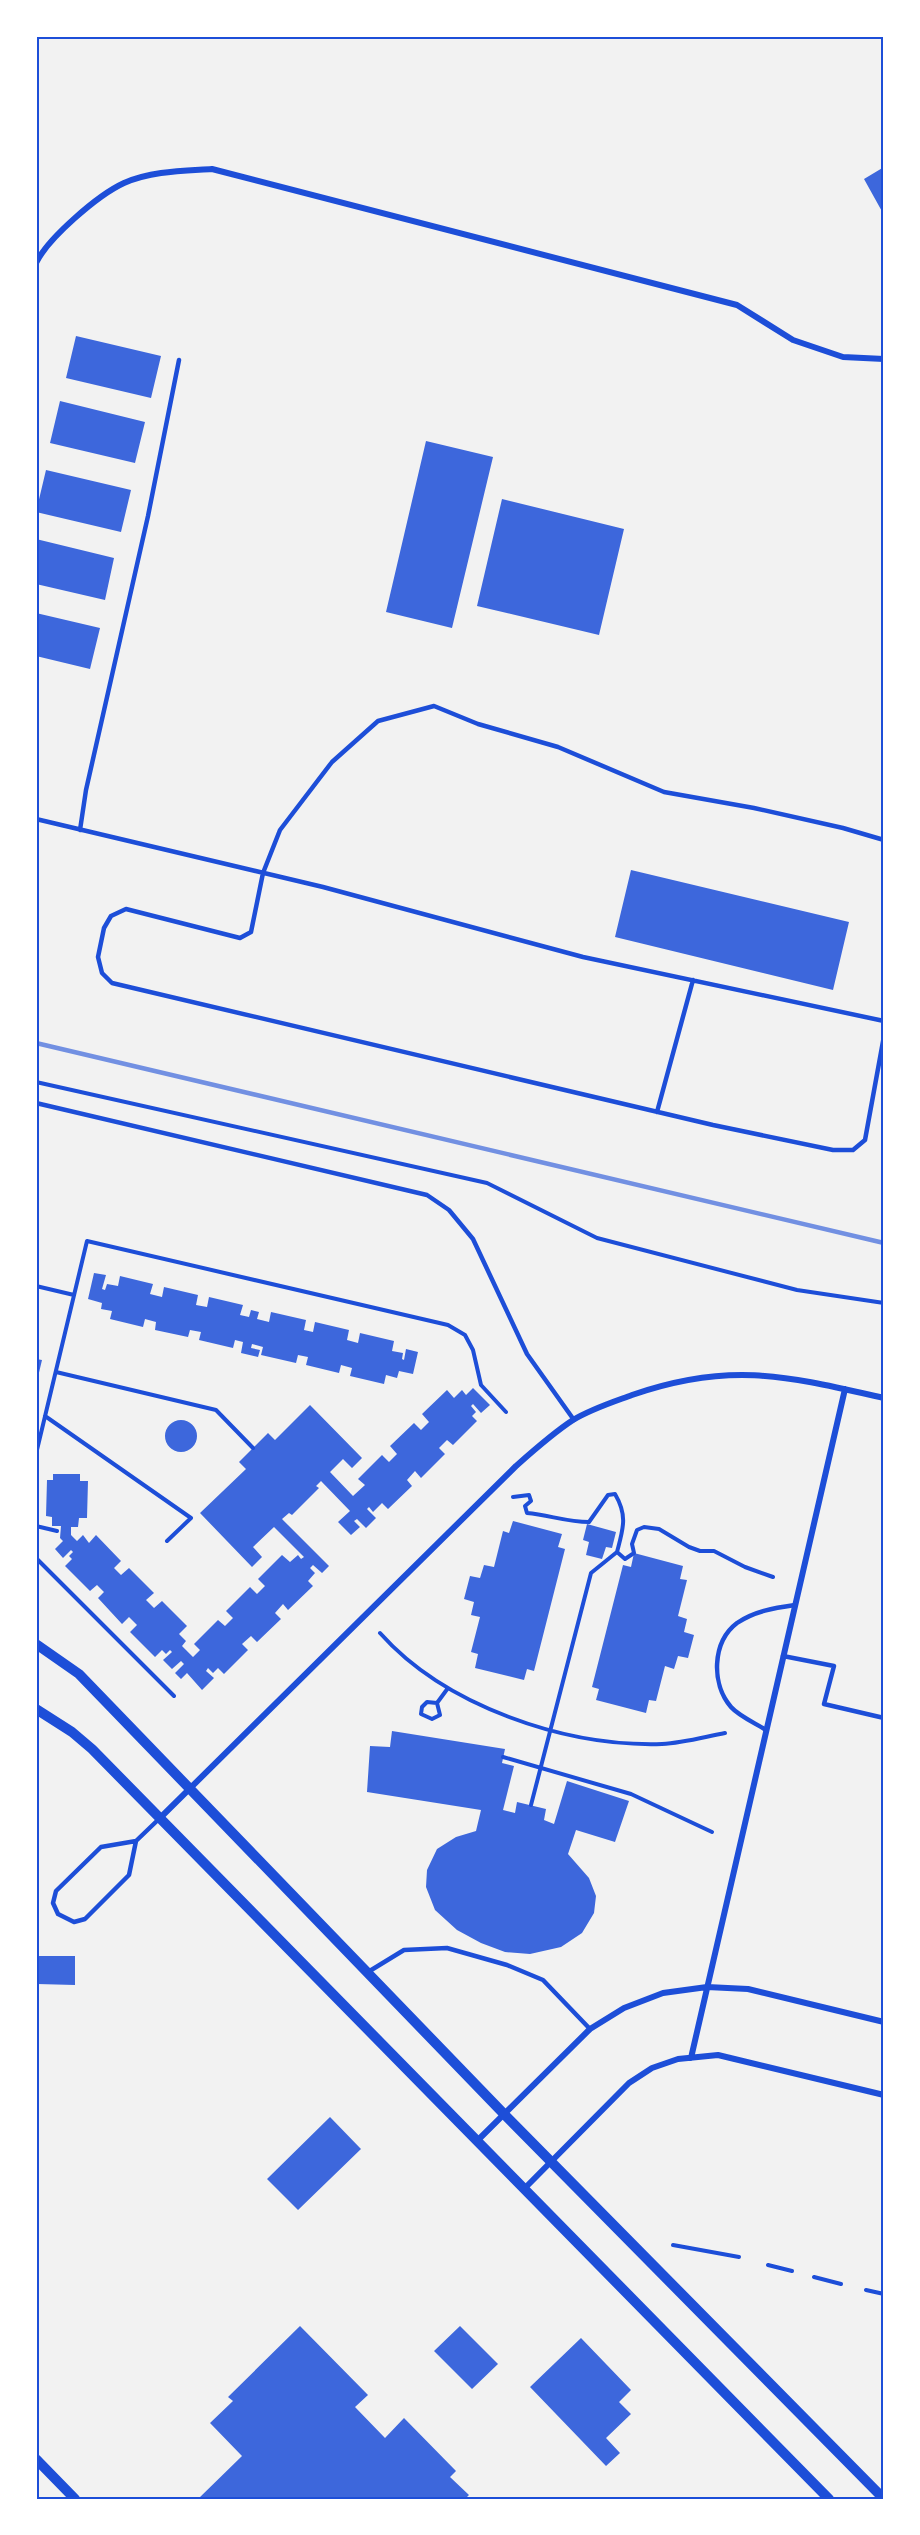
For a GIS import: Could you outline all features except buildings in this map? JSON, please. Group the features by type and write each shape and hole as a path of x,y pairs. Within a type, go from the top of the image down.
{"street":[{"path":"36,263 42,250 78,215 124,183 162,172 212,169 737,305 794,340 843,357 884,359"},
{"path":"160,1818 516,1466 574,1420 623,1398 662,1385 696,1377 734,1373 771,1375 884,1398"},
{"path":"691,2058 845,1389"},
{"path":"36,1644 79,1674 191,1787 504,2114 552,2160 884,2499"},
{"path":"36,1709 72,1732 92,1749 829,2499"},
{"path":"477,2142 590,2029 624,2008 643,2000 684,1989 707,1987 748,1989 884,2022"},
{"path":"524,2189 629,2083 652,2068 678,2059 718,2055 884,2095"},
{"path":"36,2459 71,2498"}],"lane":[{"path":"80,830 86,790 148,516 179,360"},
{"path":"884,840 843,828 754,808 664,792 558,747 478,724 434,706 378,721 332,762 280,830 263,873 251,932 240,939 126,909 111,916 104,928 98,957 102,973 112,983 657,1112 833,1150 853,1150 865,1140 884,1036"},
{"path":"36,819 263,873 583,957 884,1021"},
{"path":"657,1112 693,980"},
{"path":"36,1103 427,1195 449,1210 473,1239 527,1354 574,1420"},
{"path":"766,1730 731,1707 716,1681 718,1650 736,1624 762,1610 795,1605"},
{"path":"783,1656 834,1666 824,1704 884,1718"},
{"path":"136,1841 129,1875 85,1919 74,1922 58,1914 53,1903 56,1891 101,1847 136,1841 160,1818"},
{"path":"368,1972 404,1950 447,1948 507,1965 543,1980 590,2029"}],"path":[{"path":"36,1082 487,1183 597,1238 797,1290 884,1303"},
{"path":"36,1454 87,1240 448,1325 465,1335 473,1350 481,1385 506,1412"},
{"path":"36,1286 74,1295"},
{"path":"56,1372 216,1410 253,1448"},
{"path":"45,1416 191,1518 167,1541"},
{"path":"513,1497 529,1495 531,1501 525,1506 527,1513 553,1516 571,1522 589,1522 608,1495 615,1494 623,1508 624,1527 617,1552 591,1573 531,1806"},
{"path":"36,1526 57,1531"},
{"path":"617,1552 625,1560 634,1553 632,1544 637,1530 644,1527 659,1528 688,1547 700,1551 714,1551 745,1567 773,1577"},
{"path":"36,1558 174,1696"},
{"path":"380,1633 394,1649 448,1688 470,1700 549,1730 594,1740 661,1744 725,1733"},
{"path":"437,1703 448,1688"},
{"path":"427,1701 437,1703 440,1715 432,1719 421,1714 422,1707 427,1701"},
{"path":"503,1757 631,1794 711,1832"},
{"path":"673,2245 739,2257"},
{"path":"768,2265 792,2271"},
{"path":"814,2277 841,2284"},
{"path":"866,2290 884,2294"}],"railway":[{"path":"36,1043 884,1243"}]}
